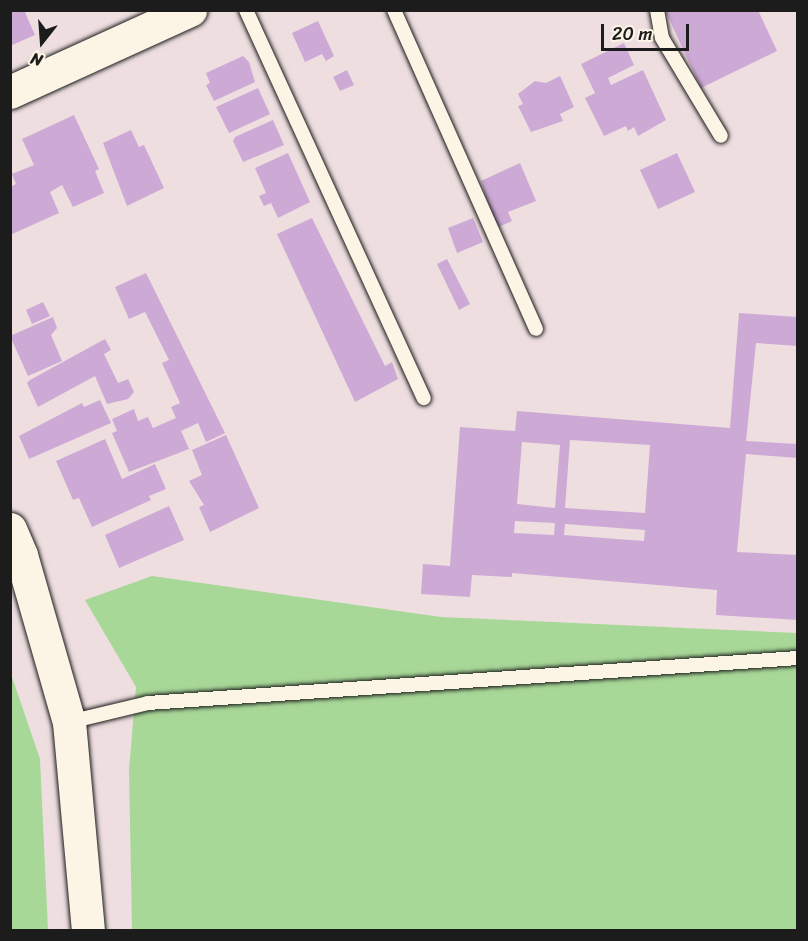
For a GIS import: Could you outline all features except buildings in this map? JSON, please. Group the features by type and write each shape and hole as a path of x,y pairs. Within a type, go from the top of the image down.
{"main road":[{"path":"10,92 190,10"},
{"path":"10,529 21,555 69,722 88,930"}],"lane":[{"path":"246,10 424,398"},
{"path":"394,10 536,329"},
{"path":"657,10 662,38 721,136"},
{"path":"69,722 159,702 798,658"}],"green space":[{"path":"152,576 441,617 797,633 797,930 132,930 129,770 136,687 85,600"},
{"path":"11,674 40,759 48,930 11,930"}]}
